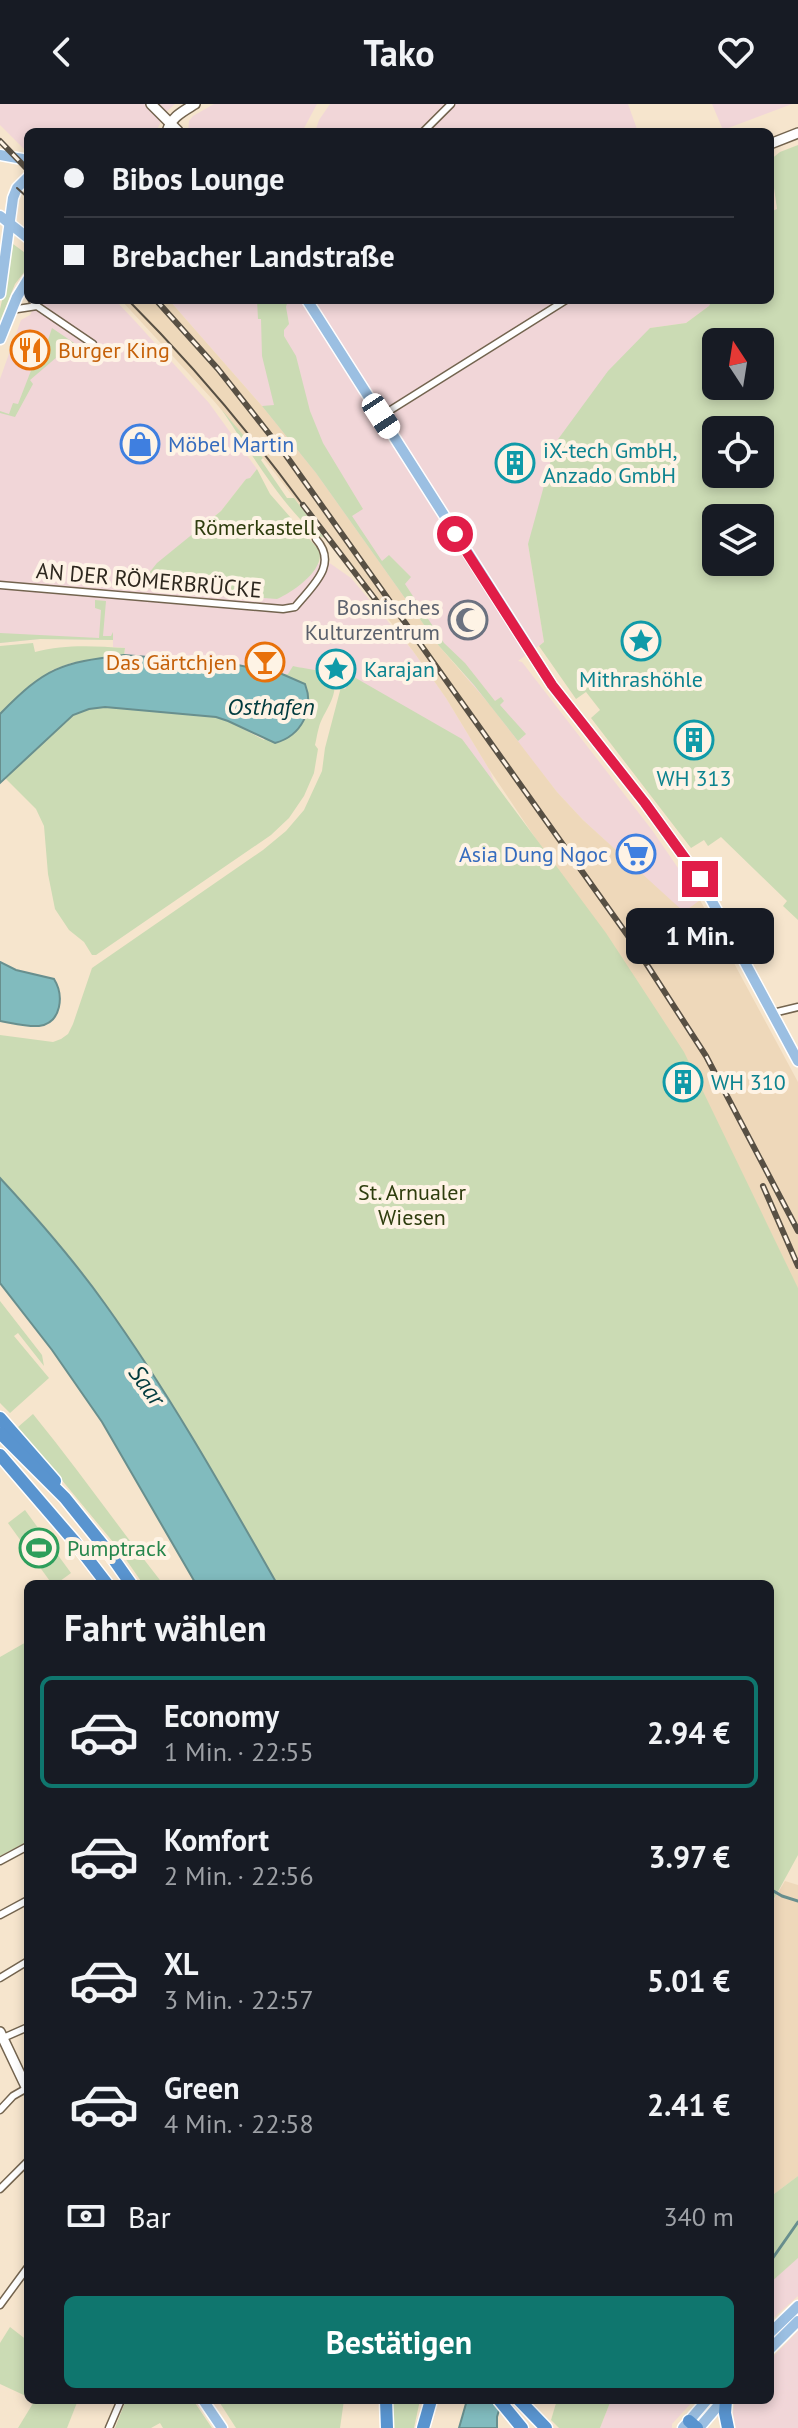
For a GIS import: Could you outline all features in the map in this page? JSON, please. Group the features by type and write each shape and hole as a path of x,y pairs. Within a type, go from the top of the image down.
{"highway":[{"path":"0,1418 48,1470 65,1498"},
{"path":"0,1433 65,1498 128,1580"},
{"path":"0,1455 104,1580"},
{"path":"0,1466 41,1503"},
{"path":"386,2404 387,2428"},
{"path":"422,2428 427,2404"},
{"path":"502,2404 522,2428"},
{"path":"523,2404 546,2428"},
{"path":"724,2404 728,2428"}],"main road":[{"path":"0,155 24,159"},
{"path":"0,294 13,198 24,181"},
{"path":"0,216 24,235"},
{"path":"0,259 4,275"},
{"path":"0,339 24,287"},
{"path":"310,304 552,685 700,879 798,1061"},
{"path":"774,2329 798,2306"},
{"path":"774,2345 798,2321"},
{"path":"206,2404 222,2428"},
{"path":"696,2424 705,2404"},
{"path":"696,2424 719,2404"}],"street":[{"path":"151,104 168,127 195,104"},
{"path":"427,128 451,104"},
{"path":"179,128 185,110"},
{"path":"774,142 798,133"},
{"path":"11,310 31,304"},
{"path":"35,304 93,344"},
{"path":"381,416 560,304"},
{"name":"AN DER RÖMERBRÜCKE","path":"0,585 271,609 295,607 326,563 323,547 316,539"},
{"path":"773,1013 798,1007"},
{"path":"0,1861 24,1848"},
{"path":"0,1915 24,1902"},
{"path":"0,1978 24,1963"},
{"path":"24,2028 1,2035 24,2084"},
{"path":"0,2110 13,2096 24,2091"},
{"path":"0,2189 24,2165"},
{"path":"0,2305 24,2272"},
{"path":"109,2428 119,2404"}],"shaded area":[{"path":"0,104 175,104 165,113 158,128 24,128 24,149 0,125"},
{"path":"214,104 317,104 304,128 188,128 193,116"},
{"path":"330,104 628,104 637,128 316,128"},
{"path":"712,104 792,104 728,128 722,128"},
{"name":"Möbel Martin","path":"36,304 119,304 209,403 257,469 221,511 203,525 319,564 321,557 351,578 413,651 446,698 496,786 418,715 330,683 305,684 282,674 233,664 124,655 125,648 113,647 113,640 40,639 0,643 0,379 21,320 30,315"},
{"path":"125,304 173,304 316,473 439,646 490,705 557,792 583,820 684,912 700,900 798,1082 798,1289 683,1052 564,881 413,651 267,463"},
{"path":"173,304 710,304 686,323 650,328 528,544 544,642 518,661 522,662 652,830 700,900 684,913 557,792 415,612 262,406"},
{"path":"785,1881 798,1885 798,2176 774,2194 774,1899"},
{"path":"798,2257 798,2296 774,2317 774,2279"},
{"path":"798,2331 798,2428 736,2428 734,2404 774,2404 774,2356"},
{"path":"609,2404 690,2404 672,2424 672,2428 600,2428"}],"green space":[{"path":"798,145 798,920 783,906 787,901 721,837 708,846 704,840 691,848 591,718 600,710 586,692 576,699 539,646 544,642 528,544 556,442 608,371 650,328 686,323 710,304 774,304 774,210 777,209 774,157"},
{"path":"13,244 24,252 24,272 15,284 0,321 0,309"},
{"path":"257,304 287,304 289,324 284,336 296,356 310,411 323,443 363,509 352,516 382,561 389,555 411,577 405,584 444,643 465,663 495,701 501,697 504,701 500,705 526,734 518,741 439,646 316,473 262,406 274,405 262,356 261,319 258,319"},
{"path":"52,328 83,349 75,350 71,345 30,380 33,384 15,417 0,413 9,414 13,403 18,404 32,368 43,355"},
{"path":"221,409 263,458 261,460 287,498 294,498 324,538 298,517 284,500"},
{"name":"Römerkastell","path":"257,469 270,494 319,550 318,565 307,579 277,599 137,588 157,563 221,511"},
{"path":"95,600 106,601 103,636 111,636 113,632 113,640 40,639 0,643 0,633 99,638 101,610 95,608"},
{"path":"33,643 35,652 68,647 125,648 124,655 71,663 52,670 0,714 0,646"},
{"path":"293,666 328,674 335,687 318,732 314,773 304,796 289,818 271,835 92,955 55,909 44,826 36,809 5,778 73,714 89,709 105,707 216,717 264,740 305,684 282,674 288,674"},
{"name":"St. Arnualer Wiesen","path":"347,673 462,739 606,933 684,1052 798,1288 798,1855 774,1899 774,1580 275,1580 184,1424 117,1321 42,1224 0,1178 0,1035 53,1042 61,1039 73,1024 92,968 286,831 304,810 322,771 341,687 345,689 347,686 344,682"},
{"path":"0,1301 42,1355 44,1366 18,1333 14,1336 49,1378 10,1413 0,1403"},
{"path":"33,1414 160,1580 140,1580 118,1548 18,1427"},
{"name":"Pumptrack","path":"25,1510 71,1573 61,1580 49,1580 8,1523"},
{"path":"24,1643 24,1843 0,1856 0,1657"},
{"path":"798,2176 798,2258 774,2279 774,2194"},
{"path":"10,2327 24,2338 24,2395 0,2384 0,2343"},
{"path":"33,2404 76,2404 67,2428 18,2428"},
{"path":"124,2404 196,2404 212,2428 163,2428 160,2423 151,2428 115,2428"},
{"path":"221,2404 343,2404 340,2428 236,2428"},
{"path":"392,2404 419,2404 414,2428 392,2428"},
{"path":"556,2404 609,2404 600,2428 559,2428 551,2420"}],"water":[{"name":"Osthafen","path":"124,655 233,664 282,674 305,684 308,703 304,721 292,734 275,743 216,717 105,707 89,709 73,715 0,783 0,714 30,686 55,670 84,661"},
{"path":"0,962 16,970 54,979 60,1000 52,1020 39,1026 0,1021"},
{"name":"Saar","path":"0,1178 93,1287 129,1338 195,1442 275,1580 194,1580 102,1422 0,1283"},
{"path":"466,2404 501,2404 497,2428 459,2428"}],"waterway":[{"path":"774,1891 798,1901"},
{"path":"774,2256 798,2222"}],"tram line":[{"path":"17,188 24,194"},
{"path":"132,304 220,400 303,505"}],"railway":[{"path":"0,141 24,166"},
{"path":"160,304 218,369 285,454 633,943 706,1056 798,1231"},
{"path":"303,505 378,603"},
{"path":"763,1186 798,1266"}],"place":[{"name":"Burger King","path":"30,350"},
{"name":"Möbel Martin","path":"140,444"},
{"name":"iX-tech GmbH, Anzado GmbH","path":"515,463"},
{"name":"Bosnisches Kulturzentrum","path":"468,620"},
{"name":"Mithrashöhle","path":"641,641"},
{"name":"Das Gärtchjen","path":"265,662"},
{"name":"Karajan","path":"336,669"},
{"name":"WH 313","path":"694,740"},
{"name":"Asia Dung Ngoc","path":"636,854"},
{"name":"WH 310","path":"683,1082"},
{"name":"Pumptrack","path":"39,1548"}],"route":[{"path":"455,534 552,685 700,879"}]}
